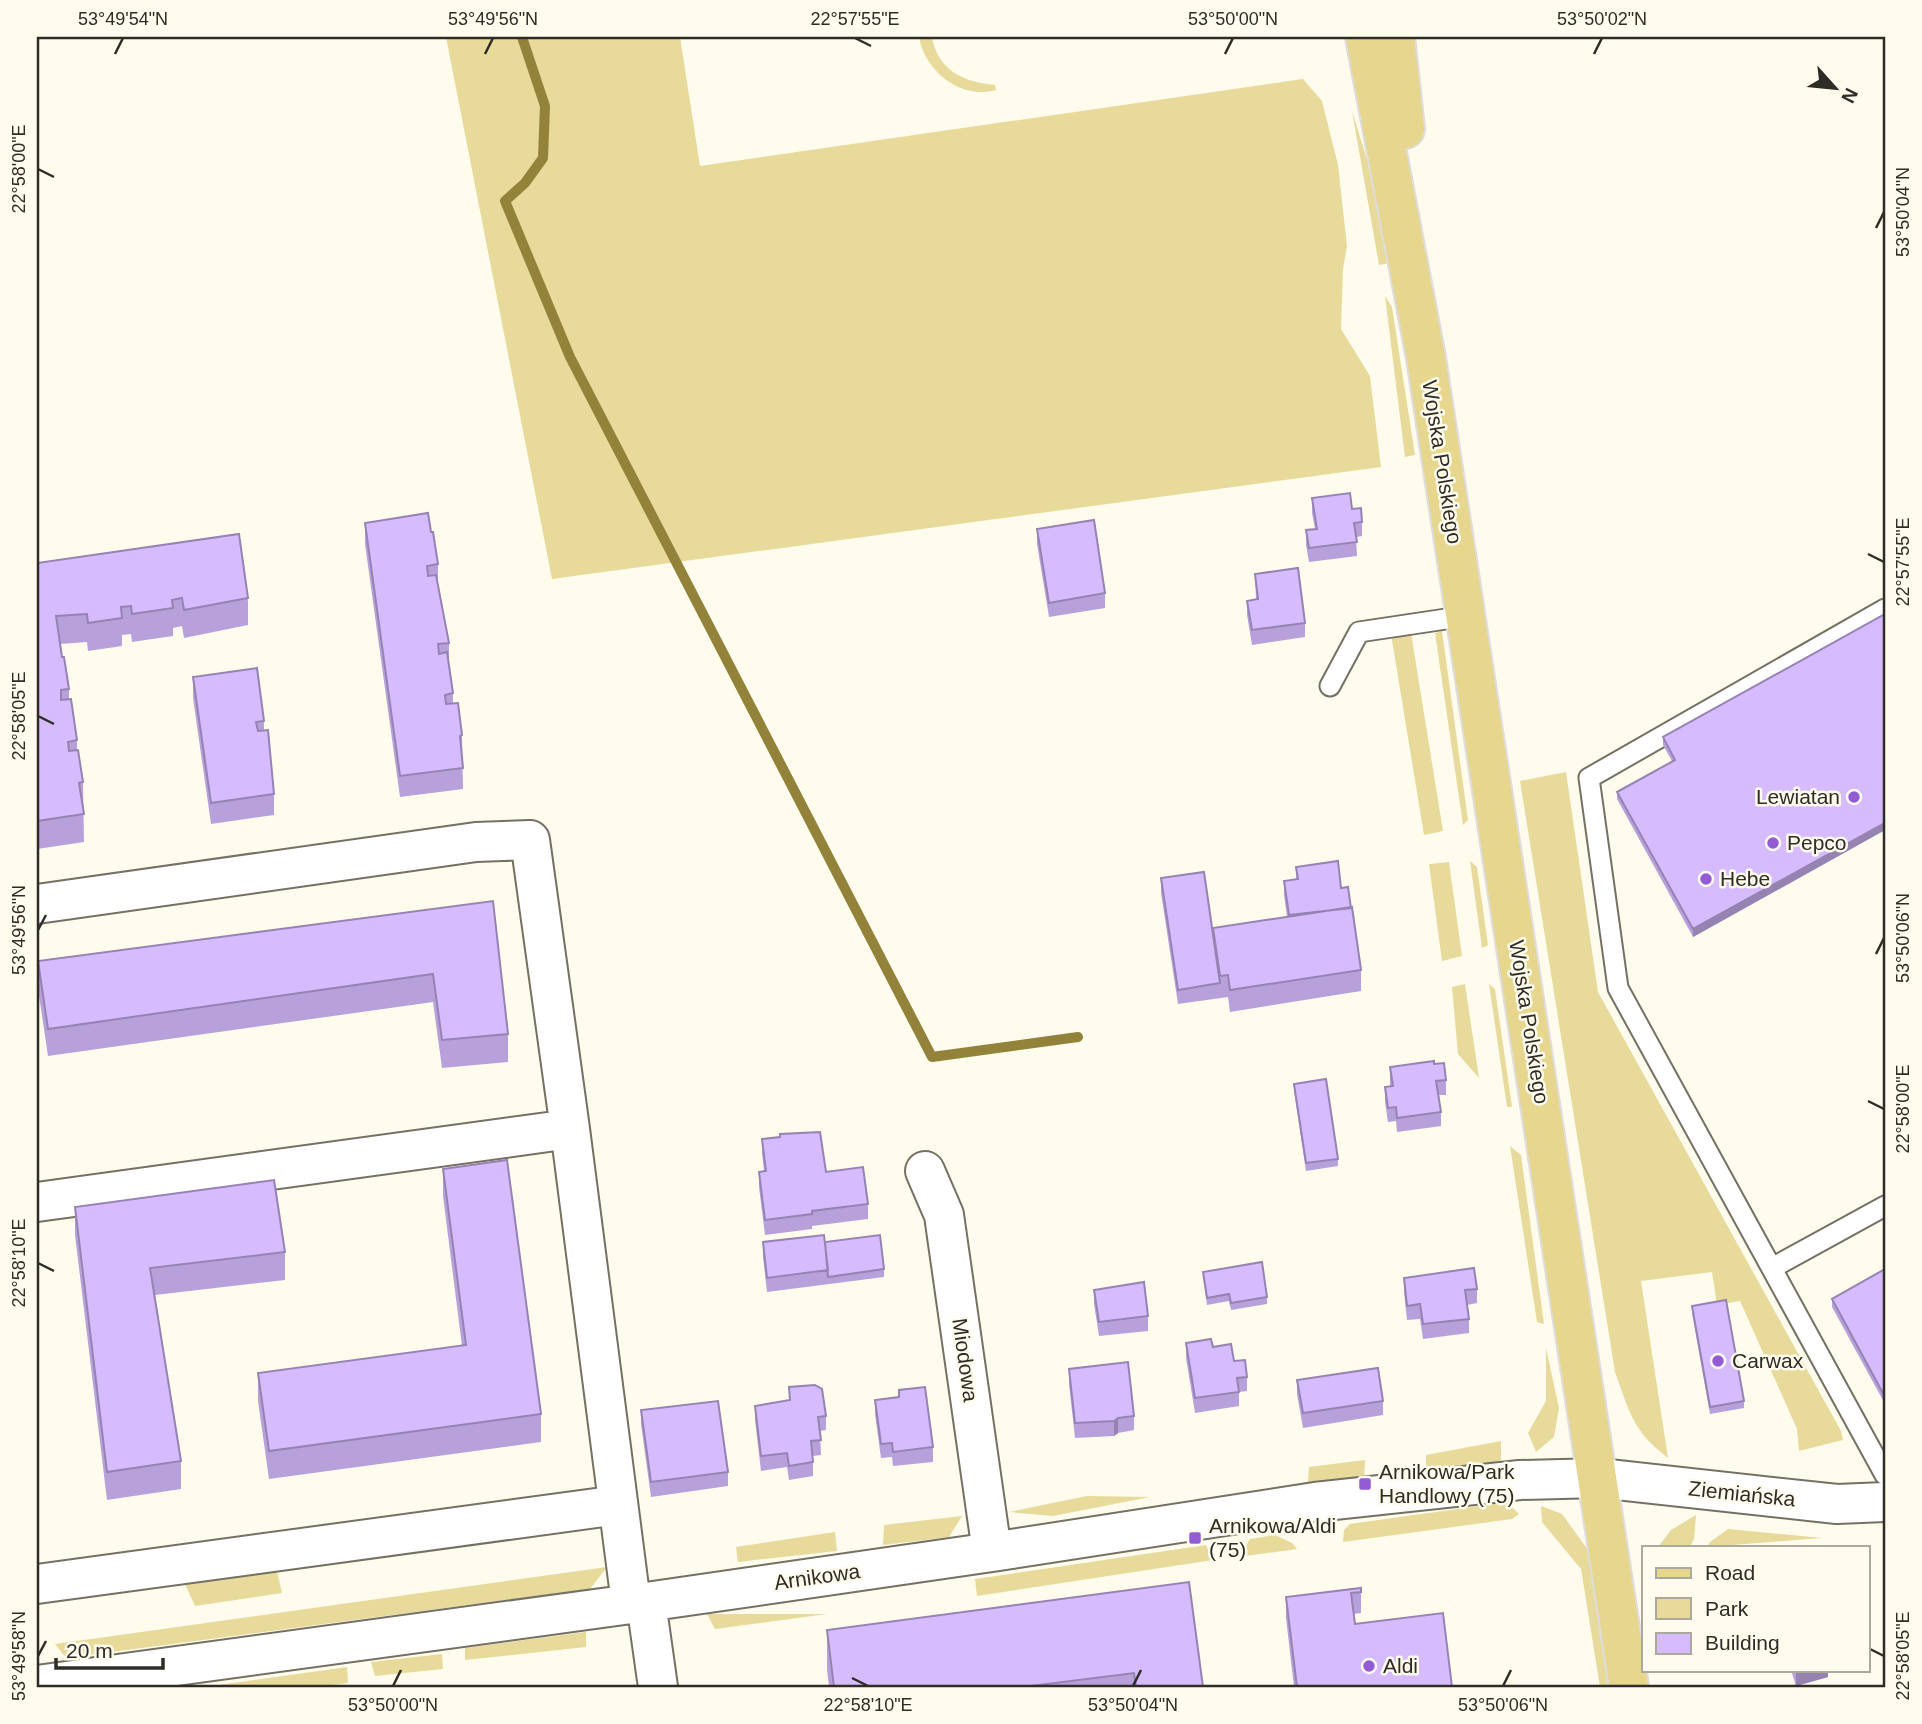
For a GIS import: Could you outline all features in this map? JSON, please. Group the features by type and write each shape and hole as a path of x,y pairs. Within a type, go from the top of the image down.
{"main road":[{"name":"Wojska Polskiego","path":"1365,37 1426,358 1629,1687"},
{"name":"Wojska Polskiego","path":"1395,37 1426,358"}],"street":[{"path":"37,904 476,842 530,840 618,1505 658,1687"},
{"path":"37,1202 570,1129"},
{"name":"Miodowa","path":"925,1171 944,1215 992,1552"},
{"name":"Ziemiańska","path":"1599,1478 1837,1504 1885,1481"},
{"name":"Arnikowa","path":"38,1675 638,1602 992,1552 1315,1502 1520,1480 1599,1478"},
{"path":"37,1584 618,1505"}],"lane":[{"path":"1885,609 1589,778 1618,988 1885,1481"},
{"path":"1330,686 1359,632 1466,616"},
{"path":"1772,1268 1885,1206"}],"green space":[{"path":"446,37 680,37 700,166 1303,79 1322,101 1338,165 1347,246 1343,269 1341,329 1370,376 1381,467 552,579"},
{"path":"919,37 932,37 940,58 954,73 973,81 995,85 996,90 970,91 946,80 928,61"},
{"path":"1352,111 1370,169 1390,263 1379,265"},
{"path":"1385,296 1392,307 1415,455 1405,457"},
{"path":"1442,631 1468,820 1463,825 1435,633"},
{"path":"1411,633 1443,831 1424,835 1391,634"},
{"path":"1566,772 1598,992 1841,1431 1843,1440 1799,1451 1797,1429 1740,1301 1717,1305 1712,1272 1641,1281 1668,1458 1647,1439 1629,1410 1615,1372 1520,781"},
{"path":"1470,861 1477,867 1488,945 1482,948"},
{"path":"1449,862 1462,956 1442,961 1429,864"},
{"path":"1465,984 1479,1078 1458,1054 1452,987"},
{"path":"1489,984 1495,989 1512,1107 1507,1107"},
{"path":"1510,1146 1521,1155 1544,1324 1537,1322"},
{"path":"1546,1348 1559,1408 1554,1437 1536,1452 1528,1433 1546,1401"},
{"path":"1501,1441 1501,1464 1426,1474 1426,1455"},
{"path":"1365,1460 1364,1479 1308,1482 1309,1467"},
{"path":"1087,1496 1150,1497 1053,1516 1009,1512"},
{"path":"1507,1502 1519,1514 1512,1519 1343,1542 1344,1530 1350,1524"},
{"path":"1541,1506 1562,1514 1588,1550 1610,1687 1600,1687 1581,1569 1542,1522"},
{"path":"1696,1515 1694,1539 1690,1546 1659,1546 1671,1530"},
{"path":"962,1516 949,1537 883,1545 884,1525"},
{"path":"1728,1529 1822,1538 1708,1546"},
{"path":"835,1532 837,1551 738,1562 736,1547"},
{"path":"1275,1535 1292,1543 1297,1549 1245,1556 1250,1539"},
{"path":"1206,1545 1213,1560 977,1596 975,1579"},
{"path":"275,1563 282,1593 195,1606 183,1580"},
{"path":"607,1567 590,1589 66,1658 55,1644"},
{"path":"707,1614 827,1614 715,1629"},
{"path":"586,1632 586,1647 465,1660 465,1648"},
{"path":"442,1654 443,1669 375,1676 371,1662"},
{"path":"347,1667 348,1683 316,1687 204,1687"}],"building":[{"path":"1350,493 1352,509 1361,508 1362,522 1354,523 1357,542 1309,548 1306,530 1317,529 1312,498"},
{"path":"428,513 438,564 427,566 428,576 436,575 449,643 438,644 439,654 447,652 453,693 445,695 446,704 458,703 463,768 400,776 365,523"},
{"path":"1094,520 1105,593 1049,603 1037,529"},
{"path":"239,534 248,598 184,610 182,598 172,600 173,608 132,614 131,606 121,607 122,618 88,623 87,614 56,616 69,689 61,690 61,700 71,699 77,740 68,742 69,751 78,750 84,814 37,821 37,563"},
{"path":"1298,568 1305,623 1252,630 1247,601 1258,599 1255,574"},
{"path":"1885,614 1885,823 1693,929 1617,792 1675,760 1663,737"},
{"path":"257,668 264,721 256,722 258,731 268,730 274,794 211,803 193,677"},
{"path":"1338,861 1341,888 1348,887 1351,908 1289,915 1284,881 1298,879 1296,867"},
{"path":"1204,872 1220,983 1178,990 1161,878"},
{"path":"493,901 508,1034 442,1040 433,974 48,1029 38,961"},
{"path":"1352,907 1361,970 1230,990 1228,975 1220,976 1213,928"},
{"path":"1434,1061 1434,1064 1444,1063 1446,1080 1436,1081 1441,1112 1397,1118 1396,1107 1388,1108 1385,1087 1393,1086 1390,1067"},
{"path":"1326,1079 1338,1159 1306,1163 1294,1084"},
{"path":"820,1132 826,1172 863,1167 868,1204 765,1220 759,1172 766,1171 762,1139 780,1137 780,1134"},
{"path":"507,1160 541,1414 269,1451 258,1373 466,1345 443,1169"},
{"path":"274,1180 285,1252 150,1268 181,1461 107,1472 75,1207"},
{"path":"824,1235 828,1270 767,1278 763,1242"},
{"path":"880,1235 884,1269 828,1277 825,1242"},
{"path":"1262,1262 1267,1297 1231,1303 1229,1294 1207,1298 1203,1272"},
{"path":"1474,1268 1477,1289 1465,1290 1469,1319 1423,1324 1420,1304 1407,1306 1404,1278"},
{"path":"1885,1269 1885,1397 1832,1299"},
{"path":"1144,1282 1148,1316 1099,1322 1094,1290"},
{"name":"Carwax","path":"1726,1300 1744,1401 1710,1407 1692,1306"},
{"path":"1211,1339 1213,1347 1231,1344 1234,1361 1245,1360 1247,1377 1237,1378 1239,1392 1195,1398 1186,1343"},
{"path":"1128,1362 1134,1416 1114,1421 1075,1423 1069,1369"},
{"path":"1378,1368 1383,1401 1303,1413 1297,1380"},
{"path":"815,1385 822,1389 826,1416 818,1417 821,1440 811,1441 813,1462 789,1466 787,1453 761,1456 755,1406 790,1400 789,1387"},
{"path":"925,1387 933,1447 893,1452 892,1443 881,1444 875,1400 899,1397 899,1390"},
{"path":"718,1401 728,1472 651,1482 641,1410"},
{"path":"1189,1582 1203,1687 1136,1687 1134,1673 1023,1687 834,1687 827,1630"},
{"name":"Aldi","path":"1361,1588 1361,1592 1351,1593 1355,1624 1443,1613 1452,1687 1297,1687 1286,1597"}],"waterway":[{"path":"522,37 545,106 543,158 525,183 505,201 570,357 932,1057 1078,1037"}],"place":[{"name":"Lewiatan","path":"1854,797"},
{"name":"Pepco","path":"1773,843"},
{"name":"Hebe","path":"1706,879"},
{"name":"Carwax","path":"1718,1361"},
{"name":"Arnikowa/Park Handlowy (75)","path":"1365,1484"},
{"name":"Arnikowa/Aldi (75)","path":"1195,1538"},
{"name":"Aldi","path":"1369,1666"}]}
